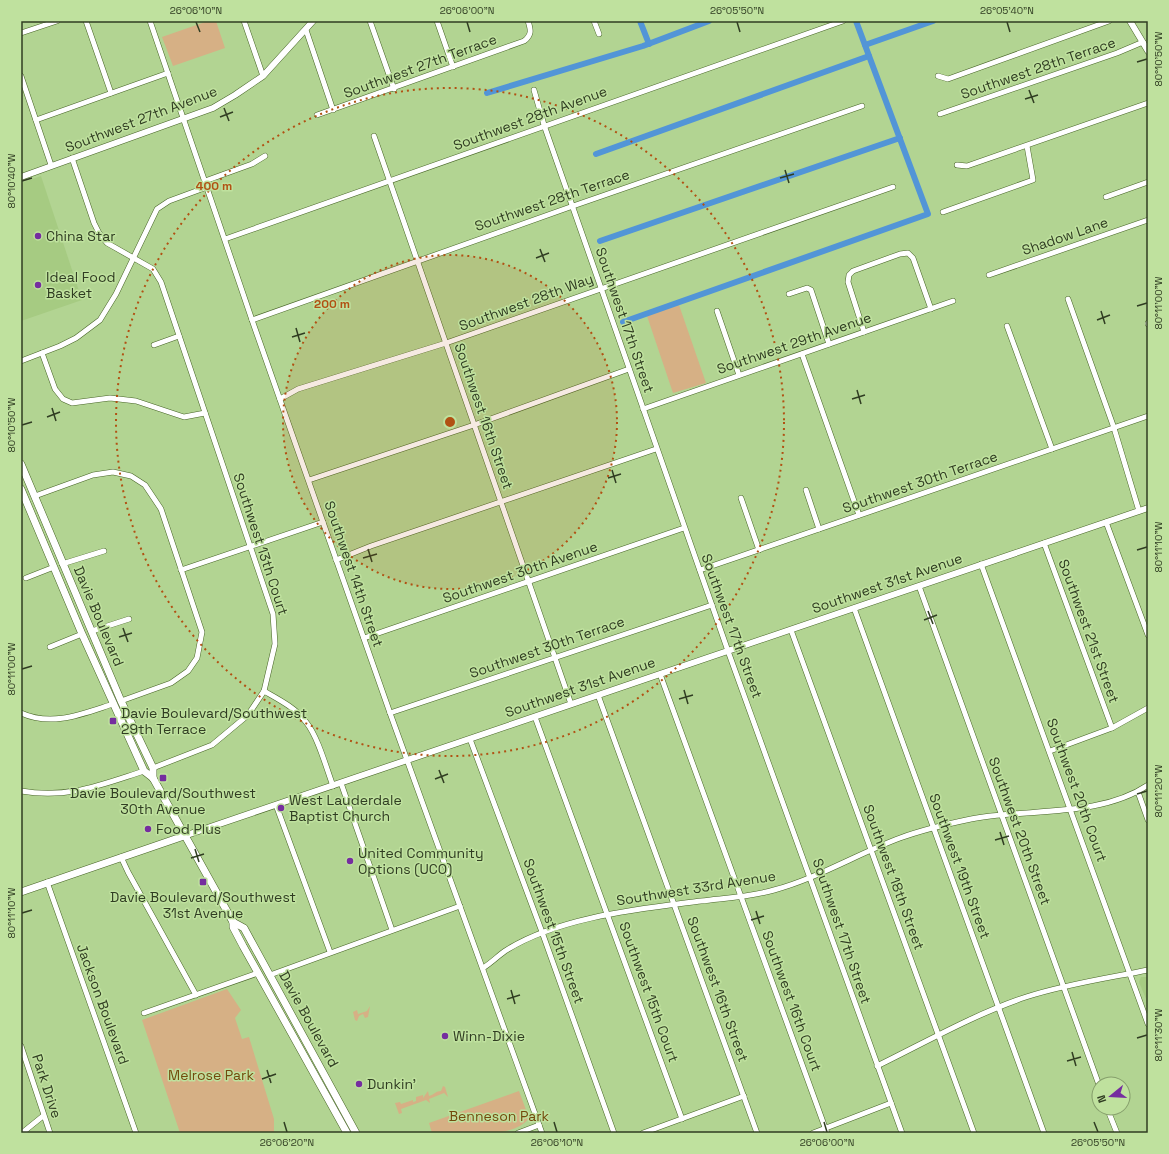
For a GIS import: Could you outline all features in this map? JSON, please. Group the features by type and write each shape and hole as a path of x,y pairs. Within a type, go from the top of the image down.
{"main road":[{"name":"Davie Boulevard","path":"21,464 121,701 153,768 153,778"},
{"name":"Davie Boulevard","path":"21,489 23,500 144,771 153,778 233,922 233,927 258,973 347,1133"},
{"path":"43,542 55,561 62,564"},
{"path":"113,704 119,706 136,733"},
{"name":"Southwest 31st Avenue","path":"21,892 184,836"},
{"name":"Davie Boulevard","path":"233,922 244,928 356,1133"}],"street":[{"path":"21,34 57,21"},
{"path":"86,21 112,93"},
{"name":"Southwest 14th Street","path":"150,21 336,560 542,1133"},
{"path":"244,21 263,76"},
{"name":"Southwest 27th Avenue","path":"21,177 183,120 212,108 235,95 263,76 313,21"},
{"path":"370,21 394,88"},
{"path":"437,21 452,67"},
{"name":"Southwest 27th Terrace","path":"317,115 524,41 530,37 532,30 528,21"},
{"path":"594,21 599,34"},
{"path":"938,76 948,79 1109,21"},
{"path":"1130,21 1148,51"},
{"name":"Southwest 28th Avenue","path":"225,238 544,125 843,22"},
{"path":"306,30 333,110"},
{"name":"Southwest 28th Terrace","path":"940,114 1117,53 1143,42"},
{"path":"36,120 168,73"},
{"path":"21,76 52,165"},
{"name":"Southwest 17th Street","path":"534,90 544,125 602,288 656,449 902,1133"},
{"path":"956,165 967,166 1148,103"},
{"name":"Southwest 28th Terrace","path":"252,320 573,206 862,106"},
{"name":"Southwest 16th Street","path":"374,136 571,704"},
{"path":"943,212 1033,180 1027,146"},
{"path":"21,360 42,353 76,338 100,320 116,294 158,209 169,201 252,164 265,156"},
{"name":"Southwest 13th Court","path":"72,158 99,233 107,243 154,269 161,282 274,614 275,644 264,691"},
{"path":"1106,197 1148,182"},
{"name":"Southwest 28th Way","path":"280,399 298,389 446,343 893,186"},
{"name":"Shadow Lane","path":"989,275 1148,220"},
{"path":"864,332 848,282 848,275 853,271 900,254 908,253 913,258 931,309"},
{"path":"789,294 807,288 811,290 829,344"},
{"path":"1068,299 1114,428 1139,510"},
{"name":"Southwest 29th Avenue","path":"643,409 953,301"},
{"path":"717,311 739,375"},
{"path":"1006,326 1052,449"},
{"path":"154,345 179,336"},
{"path":"42,353 55,389 63,399 72,403 110,398 136,401 184,417 205,412"},
{"path":"802,354 859,515"},
{"path":"309,480 474,425 629,369"},
{"name":"Southwest 30th Terrace","path":"700,570 1148,416"},
{"path":"336,560 371,546 502,503 656,449"},
{"path":"35,496 93,475 113,472 131,476 145,485 161,509 202,632 196,658 188,671 172,684 121,701"},
{"path":"806,490 820,529"},
{"path":"741,498 758,550"},
{"name":"Southwest 31st Avenue","path":"184,836 1148,508"},
{"path":"181,570 323,522"},
{"path":"1106,522 1148,635"},
{"name":"Southwest 30th Avenue","path":"364,638 684,528"},
{"name":"Southwest 21st Street","path":"1044,543 1112,728"},
{"path":"62,564 104,551"},
{"name":"Southwest 20th Court","path":"981,564 1148,1024"},
{"path":"26,578 54,567"},
{"name":"Southwest 20th Street","path":"919,586 1096,1076"},
{"name":"Southwest 30th Terrace","path":"390,713 712,605"},
{"name":"Southwest 19th Street","path":"854,608 1044,1133"},
{"path":"92,631 129,619"},
{"name":"Southwest 18th Street","path":"791,630 974,1133"},
{"path":"50,647 82,634"},
{"name":"Southwest 16th Court","path":"660,674 827,1131"},
{"path":"153,768 198,752 212,745 248,715 264,691 287,704 306,722 322,753 333,786"},
{"name":"Southwest 16th Street","path":"598,695 757,1133"},
{"path":"21,713 30,717 52,720 70,718 113,704"},
{"path":"1050,751 1112,728 1148,708"},
{"name":"Southwest 15th Court","path":"535,717 682,1119"},
{"name":"Southwest 15th Street","path":"470,739 542,932 614,1133"},
{"path":"21,791 60,794 87,789 144,771"},
{"path":"341,783 392,930"},
{"name":"Southwest 33rd Avenue","path":"483,968 505,951 542,932 608,914 773,891 810,878 900,838 933,828 1001,814 1071,809 1108,802 1138,792 1148,785"},
{"path":"1138,792 1148,820"},
{"path":"276,805 330,952"},
{"path":"122,857 128,872 196,995"},
{"name":"Jackson Boulevard","path":"47,882 136,1133"},
{"path":"270,974 460,906"},
{"path":"877,1066 999,1008 1027,997 1063,987 1148,970"},
{"path":"144,1013 258,973"},
{"name":"Park Drive","path":"21,1046 50,1133"},
{"path":"643,1133 744,1096"},
{"path":"813,1133 827,1131 891,1103"},
{"path":"22,1133 44,1116"},
{"path":"1111,1116 1117,1133"},
{"path":"518,1133 539,1125"}],"shaded area":[{"path":"41,176 82,300 21,321 21,183"},
{"path":"1141,977 1148,977 1148,1004 1139,982"}],"green space":[{"path":"208,21 216,21 225,48 173,66 162,37"},
{"path":"679,305 706,383 673,393 647,316"},
{"name":"Melrose Park","path":"227,989 241,1010 235,1018 242,1039 249,1037 274,1119 274,1133 180,1133 142,1020"},
{"path":"370,1006 368,1017 365,1018 363,1014 359,1016 357,1021 355,1020 353,1012 357,1010 358,1014 367,1011"},
{"path":"443,1086 445,1087 448,1097 444,1093 429,1099 430,1103 426,1100 401,1109 402,1113 399,1114 395,1103 400,1102 401,1104 413,1100 413,1102 416,1101 416,1097 423,1095 423,1098 428,1091 429,1096 441,1091"},
{"name":"Benneson Park","path":"519,1091 529,1118 522,1125 511,1130 484,1134 432,1133 429,1123"}],"waterway":[{"path":"640,21 649,44"},
{"path":"487,93 643,46 709,21"},
{"path":"623,322 928,214 856,21"},
{"path":"865,45 933,21"},
{"path":"596,154 869,56"},
{"path":"600,241 900,138"}],"place":[{"name":"China Star","path":"38,236"},
{"name":"Ideal Food Basket","path":"38,285"},
{"name":"Davie Boulevard/Southwest 29th Terrace","path":"113,721"},
{"name":"Davie Boulevard/Southwest 30th Avenue","path":"163,778"},
{"name":"West Lauderdale Baptist Church","path":"281,808"},
{"name":"Food Plus","path":"148,829"},
{"name":"United Community Options (UCO)","path":"350,861"},
{"name":"Davie Boulevard/Southwest 31st Avenue","path":"203,882"},
{"name":"Winn-Dixie","path":"445,1036"},
{"name":"Dunkin'","path":"359,1084"}]}
